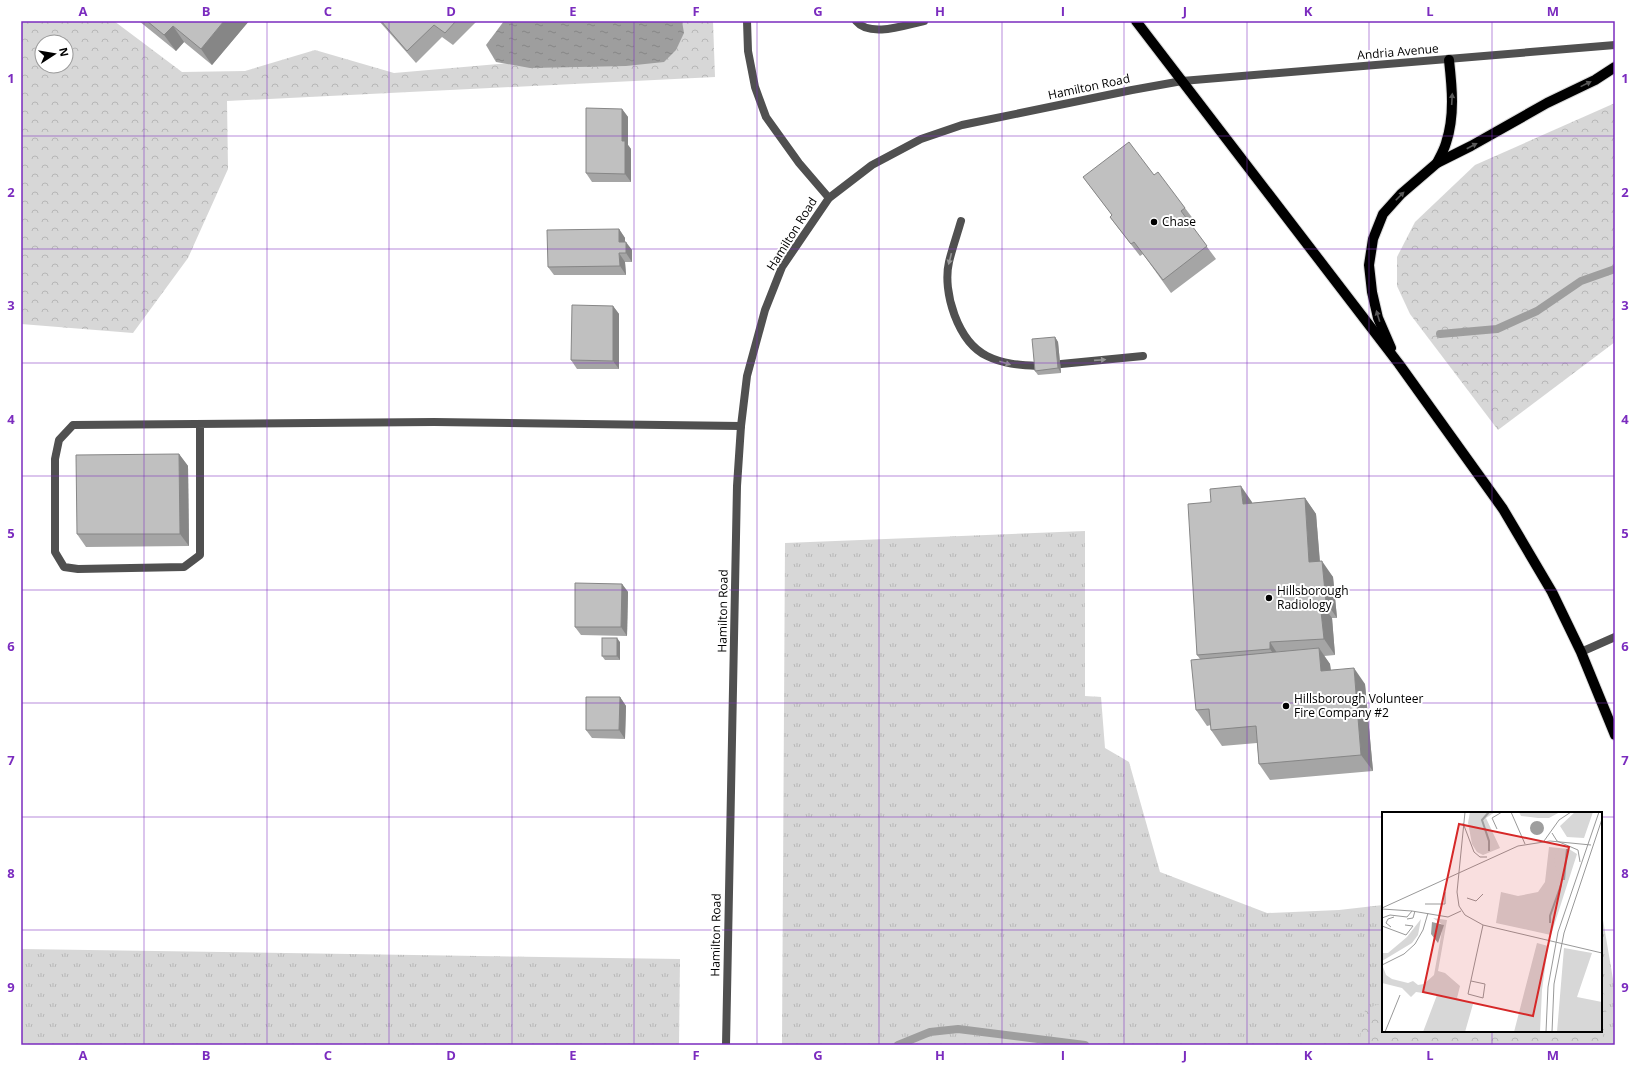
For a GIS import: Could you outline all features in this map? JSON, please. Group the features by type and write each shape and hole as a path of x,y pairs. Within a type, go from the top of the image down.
{"main road":[{"path":"1136,21 1399,364 1503,509 1552,592 1581,652 1615,735"},
{"path":"1437,163 1446,143 1450,122 1453,96 1449,60"},
{"path":"1399,364 1378,318 1372,292 1369,265 1373,239 1383,214 1401,194 1437,163 1471,146 1547,103 1595,80 1615,67"}],"street":[{"name":"Hamilton Road","path":"747,21 748,51 755,87 766,117 799,163 829,198"},
{"path":"856,21 862,27 870,30 882,30 924,21"},
{"name":"Andria Avenue","path":"1182,81 1615,45"},
{"name":"Hamilton Road","path":"726,1045 737,486 741,426 747,376 765,310 782,267 829,198 872,165 921,139 962,125 1182,81"},
{"path":"961,221 948,264 948,289 954,316 968,340 985,356 1009,365 1037,366"},
{"path":"1061,364 1143,356"},
{"path":"200,424 200,555 184,567 78,569 64,567 55,552 54,459 59,440 73,425 434,422 741,426"},
{"path":"1581,652 1615,637"}],"green space":[{"path":"21,21 114,21 182,72 245,71 315,50 394,73 558,59 678,21 713,21 715,77 227,101 228,169 188,258 133,333 21,324"},
{"path":"1615,103 1615,342 1498,430 1410,314 1397,286 1397,257 1415,222 1475,165"},
{"path":"1085,531 1085,696 1101,697 1105,748 1129,762 1160,872 1267,913 1339,910 1382,905 1382,1032 1602,1032 1602,914 1615,991 1615,1045 782,1045 785,543"},
{"path":"21,949 680,959 679,1045 21,1045"},
{"path":"1602,992 1608,998 1602,1045 1359,1045 1365,1010 1382,1002 1382,1032 1602,1032"}],"water":[{"path":"504,21 682,21 684,33 676,50 664,62 626,66 530,68 496,62 486,45"}],"building":[{"path":"147,21 224,21 201,49 173,26 164,35"},
{"path":"381,21 456,21 445,33 434,25 407,51"},
{"path":"586,108 622,109 622,141 625,141 625,174 586,173"},
{"name":"Chase","path":"1129,142 1154,175 1158,172 1185,208 1181,211 1207,246 1163,280 1134,242 1131,244 1110,217 1112,215 1083,177"},
{"path":"619,229 619,242 626,242 626,253 619,253 620,266 548,267 547,230"},
{"path":"572,305 613,306 613,361 571,360"},
{"path":"1055,337 1058,368 1035,371 1032,339"},
{"path":"179,454 180,534 77,534 76,455"},
{"name":"Hillsborough Radiology","path":"1241,486 1243,504 1305,498 1309,562 1322,561 1326,602 1320,602 1324,639 1270,642 1270,649 1197,655 1188,504 1211,502 1210,489"},
{"path":"575,583 622,584 621,627 575,627"},
{"path":"602,638 617,638 617,656 602,656"},
{"name":"Hillsborough Volunteer Fire Company #2","path":"1319,648 1321,671 1354,668 1361,755 1259,764 1256,726 1211,730 1209,709 1196,710 1191,660"},
{"path":"586,697 620,697 619,730 586,730"}],"waterway":[{"path":"1440,334 1497,329 1537,311 1581,281 1615,269"},
{"path":"898,1045 930,1032 958,1029 1085,1045"}],"place":[{"name":"Chase","path":"1154,222"},
{"name":"Hillsborough Radiology","path":"1269,598"},
{"name":"Hillsborough Volunteer Fire Company #2","path":"1286,706"}]}
